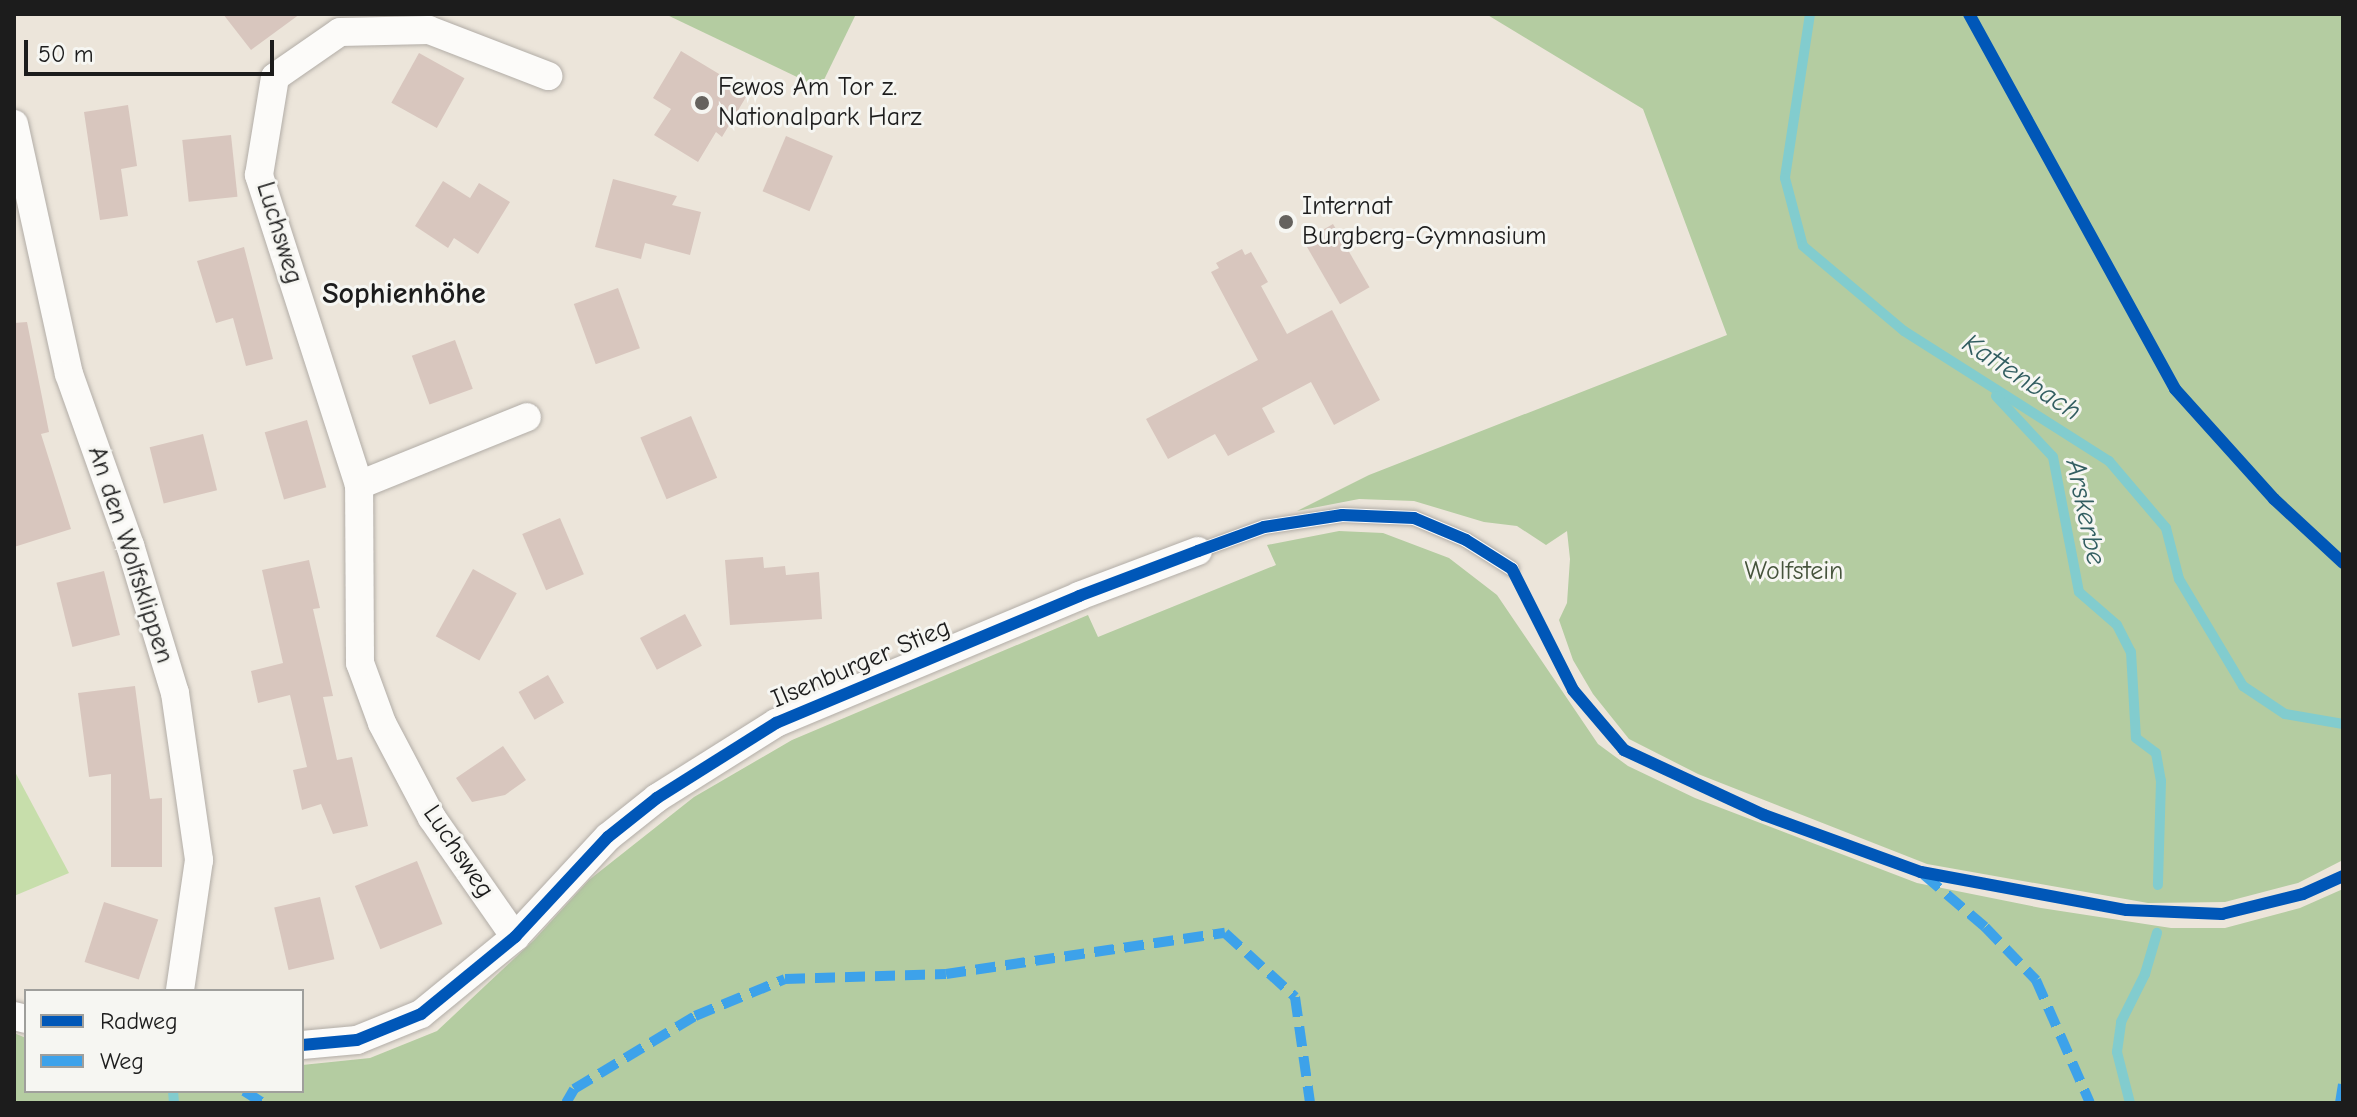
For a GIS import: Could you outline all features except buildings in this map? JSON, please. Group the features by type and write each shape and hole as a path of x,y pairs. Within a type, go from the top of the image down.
{"street":[{"name":"Luchsweg","path":"515,937 432,818 382,723 360,663 359,485 259,175 275,77 340,32 429,30 548,76"},
{"name":"An den Wolfsklippen","path":"14,124 69,374 130,545 175,693 199,860 180,989"},
{"path":"359,485 527,417"},
{"name":"Ilsenburger Stieg","path":"304,1045 357,1040 421,1014 515,937 608,837 657,798 776,723 1079,596 1198,551"}],"lane":[{"name":"Ilsenburger Stieg","path":"1198,551 1264,527 1342,515 1414,518 1466,540 1512,569"}],"green space":[{"path":"665,14 856,14 820,88"},
{"name":"Wolfstein","path":"1486,14 2343,14 2343,860 2298,883 2225,902 2148,903 1927,864 1698,774 1629,739 1593,694 1573,660 1559,620 1567,603 1570,559 1567,531 1546,545 1517,526 1484,522 1414,501 1359,499 1297,511 1369,475 1727,335 1643,109"},
{"path":"1339,531 1383,533 1449,558 1497,595 1598,744 1628,766 1695,798 1917,883 2041,908 2171,928 2225,928 2300,908 2343,889 2343,1103 14,1103 14,1033 24,1037 24,1093 304,1093 304,1065 370,1058 437,1031 534,940 589,880 694,797 792,740 1088,615 1098,637 1276,565 1267,545"},
{"path":"14,770 69,873 14,896"}],"waterway":[{"name":"Kattenbach","path":"1810,14 1785,178 1803,246 1904,331 2109,461 2166,528 2179,579 2243,686 2285,714 2343,724"},
{"name":"Arskerbe","path":"1996,396 2053,457 2079,592 2117,625 2131,652 2136,738 2156,753 2161,781 2158,885"},
{"name":"Arskerbe","path":"2130,1103 2117,1052 2121,1022 2145,974 2157,933"},
{"path":"173,1093 174,1103"}],"marked path":[{"path":"1924,875 1985,927 2036,980 2090,1103"},
{"path":"566,1103 574,1089 695,1016 785,979 946,974 1225,933 1295,997 1310,1103"},
{"path":"2340,1103 2343,1084"},
{"path":"247,1093 263,1103"}],"cycle path":[{"path":"1969,14 2175,389 2274,499 2343,563"},
{"path":"304,1045 357,1040 421,1014 515,937 608,837 657,798 776,723 1079,596 1198,551 1264,527 1342,515 1414,518 1466,540 1512,569 1573,690 1624,750 1764,815 1921,872 2127,910 2222,914 2303,894 2343,876"}],"place":[{"name":"Fewos Am Tor z. Nationalpark Harz","path":"702,103"},
{"name":"Internat Burgberg-Gymnasium","path":"1286,222"}],"district":[{"name":"Sophienhöhe","path":"404,294"}]}
